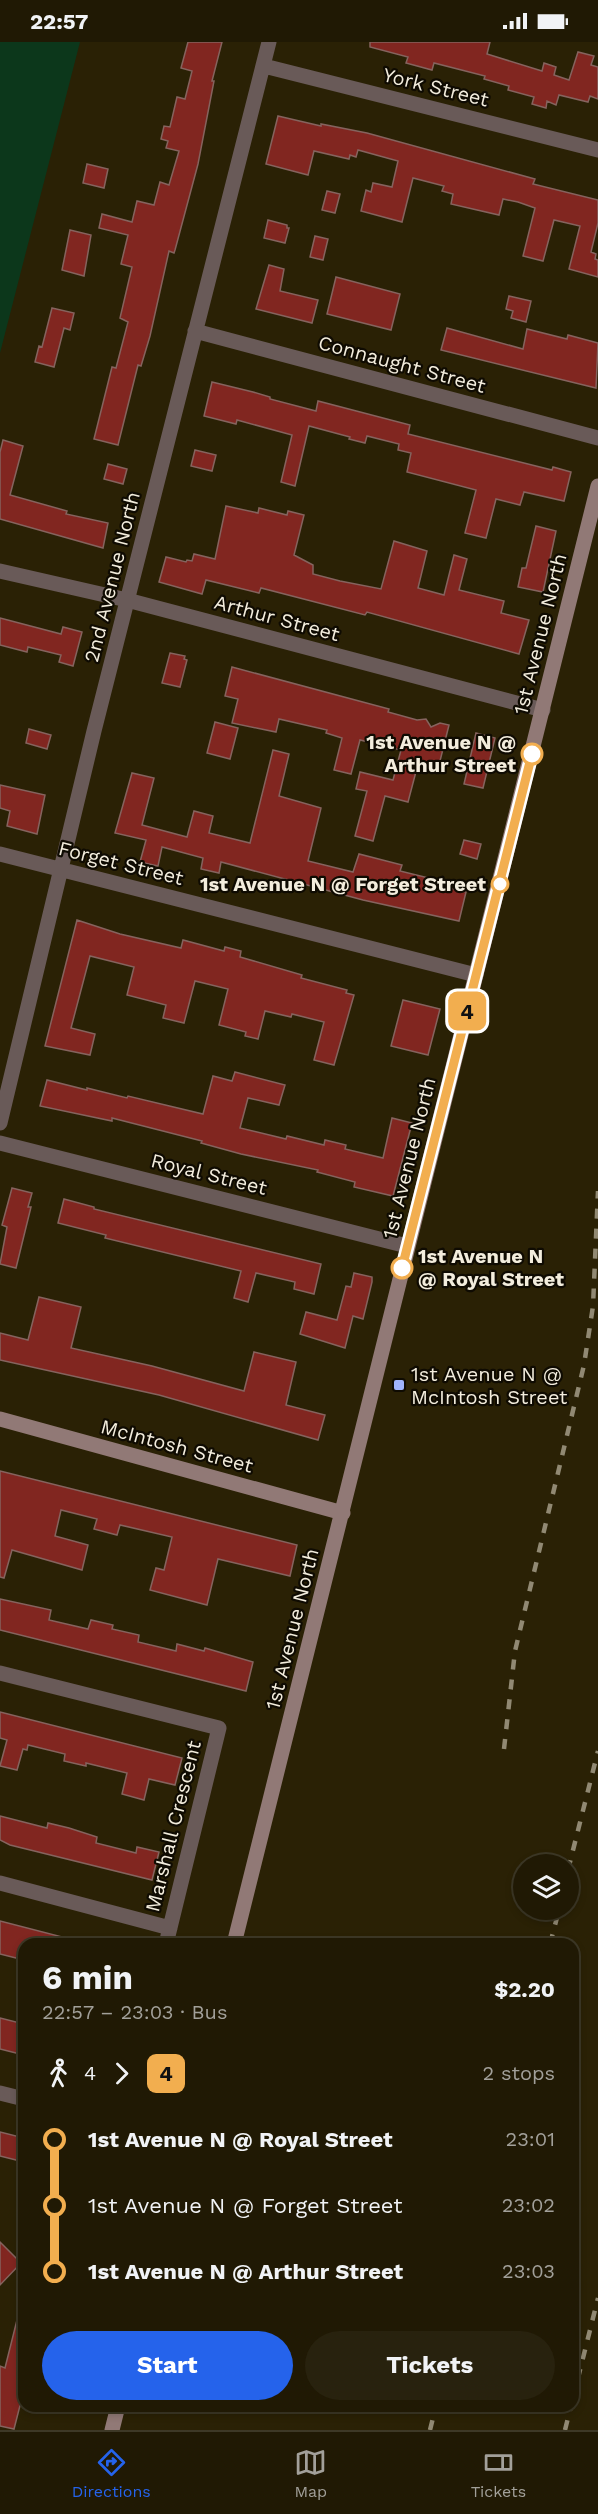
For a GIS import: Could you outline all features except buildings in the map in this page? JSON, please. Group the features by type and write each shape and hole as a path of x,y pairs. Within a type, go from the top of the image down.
{"main road":[{"name":"1st Avenue North","path":"236,1938 598,486"},
{"name":"McIntosh Street","path":"0,1419 343,1513"},
{"path":"112,2430 116,2412"}],"street":[{"name":"2nd Avenue North","path":"0,1123 127,600 269,42"},
{"name":"York Street","path":"264,66 598,150"},
{"name":"Connaught Street","path":"195,332 598,438"},
{"name":"Arthur Street","path":"0,571 127,600 543,710"},
{"name":"Forget Street","path":"0,854 476,975"},
{"name":"Royal Street","path":"0,1143 407,1246"},
{"name":"Marshall Crescent","path":"0,1673 219,1728 168,1938"},
{"path":"0,1883 170,1928"},
{"path":"0,2093 18,2098"}],"green space":[{"path":"0,42 80,42 0,353"}],"railway":[{"path":"504,1749 515,1651 584,1365 593,1306 598,1191"},
{"path":"572,1854 598,1751"},
{"path":"552,1938 556,1920"},
{"path":"579,2374 598,2298"},
{"path":"430,2430 434,2412"},
{"path":"565,2430 570,2412"}],"bus line":[{"name":"4","path":"402,1268 532,754"}],"place":[{"name":"1st Avenue N @ Arthur Street","path":"532,754"},
{"name":"1st Avenue N @ Forget Street","path":"500,884"},
{"name":"1st Avenue N @ Royal Street","path":"402,1268"},
{"name":"1st Avenue N @ McIntosh Street","path":"399,1385"}]}
